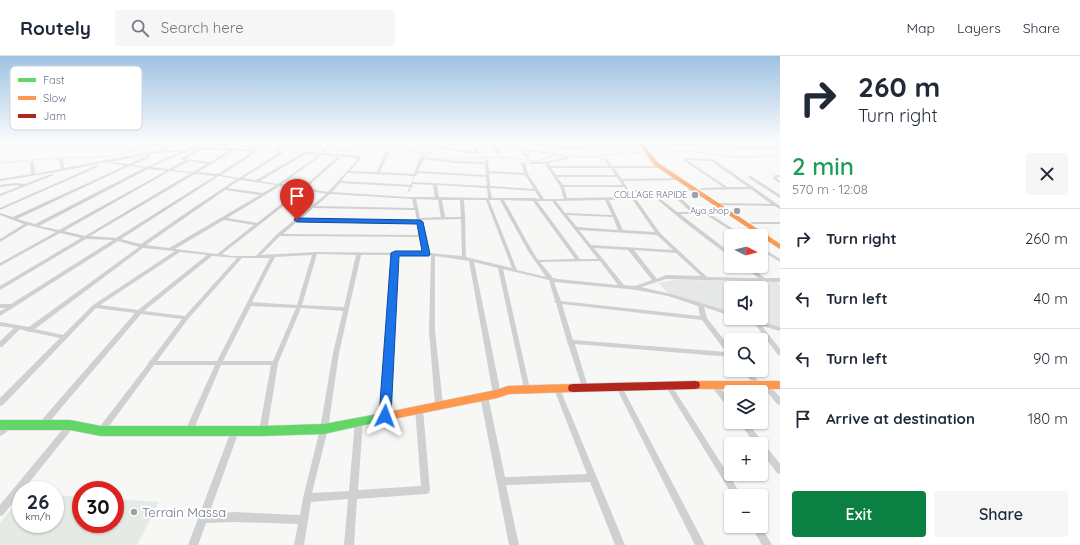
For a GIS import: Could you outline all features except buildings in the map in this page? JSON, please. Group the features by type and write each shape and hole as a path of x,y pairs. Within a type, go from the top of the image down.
{"main road":[{"path":"657,164 678,179 698,190"},
{"path":"662,164 698,190 780,241"},
{"path":"721,205 729,213 780,247"},
{"path":"4,425 70,426 101,431 263,431 324,429 497,394 508,390 668,384 724,385"},
{"path":"768,385 780,385"}],"street":[{"path":"32,164 33,176"},
{"path":"62,164 64,170"},
{"path":"0,180 33,176 96,164"},
{"path":"0,209 102,164"},
{"path":"120,164 218,175 328,193 408,198 543,200 633,198"},
{"path":"35,226 157,164"},
{"path":"0,266 59,231 182,164"},
{"path":"0,288 83,237 209,164"},
{"path":"0,314 234,164"},
{"path":"29,330 142,246 239,178 263,164"},
{"path":"258,181 289,164"},
{"path":"171,249 279,185 307,164"},
{"path":"40,426 139,312 214,254 258,224 303,189 331,164"},
{"path":"257,257 279,235 328,193 354,164"},
{"path":"378,174 382,164"},
{"path":"408,198 420,164"},
{"path":"487,164 487,174 490,187 488,199 515,270"},
{"path":"523,164 526,174 543,200"},
{"path":"547,164 562,186 566,200"},
{"path":"609,164 658,234 706,278"},
{"path":"693,164 726,188"},
{"path":"717,164 779,206"},
{"path":"13,219 129,165"},
{"path":"550,167 660,167"},
{"path":"0,195 64,170"},
{"path":"347,172 378,174 526,174"},
{"path":"556,176 618,176"},
{"path":"780,176 776,176 774,178 780,182"},
{"path":"750,177 780,197"},
{"path":"620,180 678,179"},
{"path":"339,182 436,184 536,190"},
{"path":"0,186 15,184 25,186"},
{"path":"436,184 443,218"},
{"path":"562,186 625,186"},
{"path":"628,191 751,188"},
{"path":"225,189 262,194"},
{"path":"649,191 675,213 724,250"},
{"path":"670,191 696,214"},
{"path":"414,198 422,236 430,254 432,331 439,405"},
{"path":"462,198 464,218 464,258"},
{"path":"501,199 520,234 543,271 551,279 585,387"},
{"path":"534,199 578,260"},
{"path":"607,199 621,231"},
{"path":"607,199 621,231"},
{"path":"553,200 622,286"},
{"path":"721,205 779,206"},
{"path":"312,207 416,209"},
{"path":"675,213 729,213"},
{"path":"707,213 731,229"},
{"path":"0,214 35,226 83,237 115,240 142,246 241,257 315,253 395,253 430,254 464,258 471,261 572,283 637,288 724,312"},
{"path":"564,214 614,216"},
{"path":"222,218 258,224"},
{"path":"297,220 420,221 443,218 464,218"},
{"path":"0,241 28,223"},
{"path":"752,223 780,223"},
{"path":"575,228 658,234"},
{"path":"279,235 422,236"},
{"path":"590,246 678,252"},
{"path":"630,249 655,280"},
{"path":"0,403 95,306 179,250"},
{"path":"263,431 275,363 299,307 315,253"},
{"path":"299,545 303,520 324,429 336,353 359,253"},
{"path":"385,416 395,253"},
{"path":"768,253 780,261"},
{"path":"189,431 219,363 273,256"},
{"path":"101,431 186,318 241,257"},
{"path":"538,261 601,260"},
{"path":"471,261 497,394"},
{"path":"500,267 527,389"},
{"path":"755,273 764,280"},
{"path":"637,288 666,277 779,281"},
{"path":"557,302 704,318"},
{"path":"249,304 346,309"},
{"path":"700,304 704,318 724,345"},
{"path":"0,306 12,306"},
{"path":"95,306 186,318"},
{"path":"0,324 64,337"},
{"path":"758,325 780,353"},
{"path":"766,325 780,329"},
{"path":"0,345 19,327"},
{"path":"570,342 724,353"},
{"path":"152,362 275,363"},
{"path":"752,377 761,385"},
{"path":"668,384 734,489"},
{"path":"714,385 724,397"},
{"path":"618,386 700,545"},
{"path":"557,389 620,545"},
{"path":"768,391 780,402"},
{"path":"484,396 514,545"},
{"path":"308,498 426,490 419,409"},
{"path":"349,545 359,421"},
{"path":"0,433 4,425"},
{"path":"0,512 70,426"},
{"path":"193,545 235,431"},
{"path":"768,455 780,470"},
{"path":"501,481 593,478"},
{"path":"203,519 235,517 303,520"},
{"path":"760,533 767,545"}],"shaded area":[{"path":"674,280 776,281 780,285 780,328 768,324 768,281 724,281 724,311 670,295 658,283"},
{"name":"Terrain Massa","path":"64,496 72,496 72,533 124,533 124,500 159,502 137,545 0,545 0,523 12,508 12,533 64,533"}],"waterway":[{"path":"417,168 418,164"},
{"path":"411,185 414,176"},
{"path":"409,191 410,187"}],"traffic: fast":[{"path":"0,425 70,425 101,431 263,431 324,429 378,418"}],"traffic: slow":[{"path":"656,164 780,247"},
{"path":"695,385 780,385"},
{"path":"378,418 497,394 508,390 573,388"}],"traffic: jam":[{"path":"573,388 695,385"}],"place":[{"name":"COLLAGE RAPIDE","path":"695,195"},
{"name":"Aya shop","path":"737,211"},
{"name":"Terrain Massa","path":"134,512"}],"route":[{"path":"297,220 420,222 426,254 395,253 385,416"}]}
